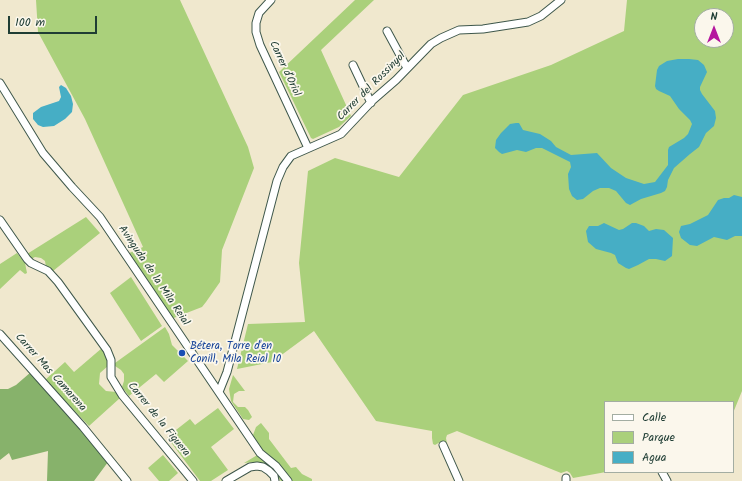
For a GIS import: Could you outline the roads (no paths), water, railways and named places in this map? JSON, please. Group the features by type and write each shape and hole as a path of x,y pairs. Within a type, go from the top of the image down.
{"street":[{"name":"Carrer d'Oriol","path":"271,0 259,13 256,23 256,32 260,45 308,148"},
{"name":"Carrer del Rossinyol","path":"219,392 227,372 277,181 283,167 291,156 341,134 431,44 450,33 459,30 483,29 528,22 541,16 561,0"},
{"path":"387,31 407,68"},
{"path":"353,66 371,103"},
{"name":"Avinguda de la Mila Reial","path":"0,83 43,153 100,217 260,453 276,466 288,481"},
{"path":"0,99 7,94"},
{"name":"Carrer de la Figuera","path":"0,220 27,259 31,263 46,269 76,306 107,350 111,360 111,377 122,395 193,481"},
{"name":"Carrer Mas Camarena","path":"0,334 83,427 127,481"},
{"path":"442,444 459,481"},
{"path":"226,481 250,467 257,466 263,467 274,476 275,481"}],"water":[{"path":"678,59 698,60 704,65 707,72 700,90 715,111 716,118 714,126 706,133 699,147 674,168 668,180 665,191 661,193 641,199 630,205 626,203 616,191 609,188 600,188 593,191 583,199 577,200 572,196 569,189 568,174 571,167 570,162 542,148 536,148 526,152 517,150 502,154 495,148 496,140 501,133 510,124 519,123 523,130 540,134 551,141 556,147 571,155 597,153 611,168 626,178 644,184 655,182 668,165 669,147 688,134 692,124 670,96 656,89 655,86 659,66 667,61"},
{"path":"61,85 66,88 71,96 73,104 72,112 65,119 54,126 43,127 38,125 33,119 33,113 41,107 59,101 61,97 59,87"},
{"path":"734,195 742,197 742,236 735,236 727,240 714,237 697,246 690,245 681,238 679,232 681,226 690,224 708,215 718,200 729,198"},
{"path":"604,223 619,230 632,223 636,223 644,226 649,231 656,229 664,230 673,238 672,256 665,261 649,259 629,269 626,268 618,263 615,255 596,249 588,242 586,231 589,226 598,226"}],"place":[{"name":"Bétera, Torre d'en Conill, Mila Reial 10","path":"182,353"}]}
